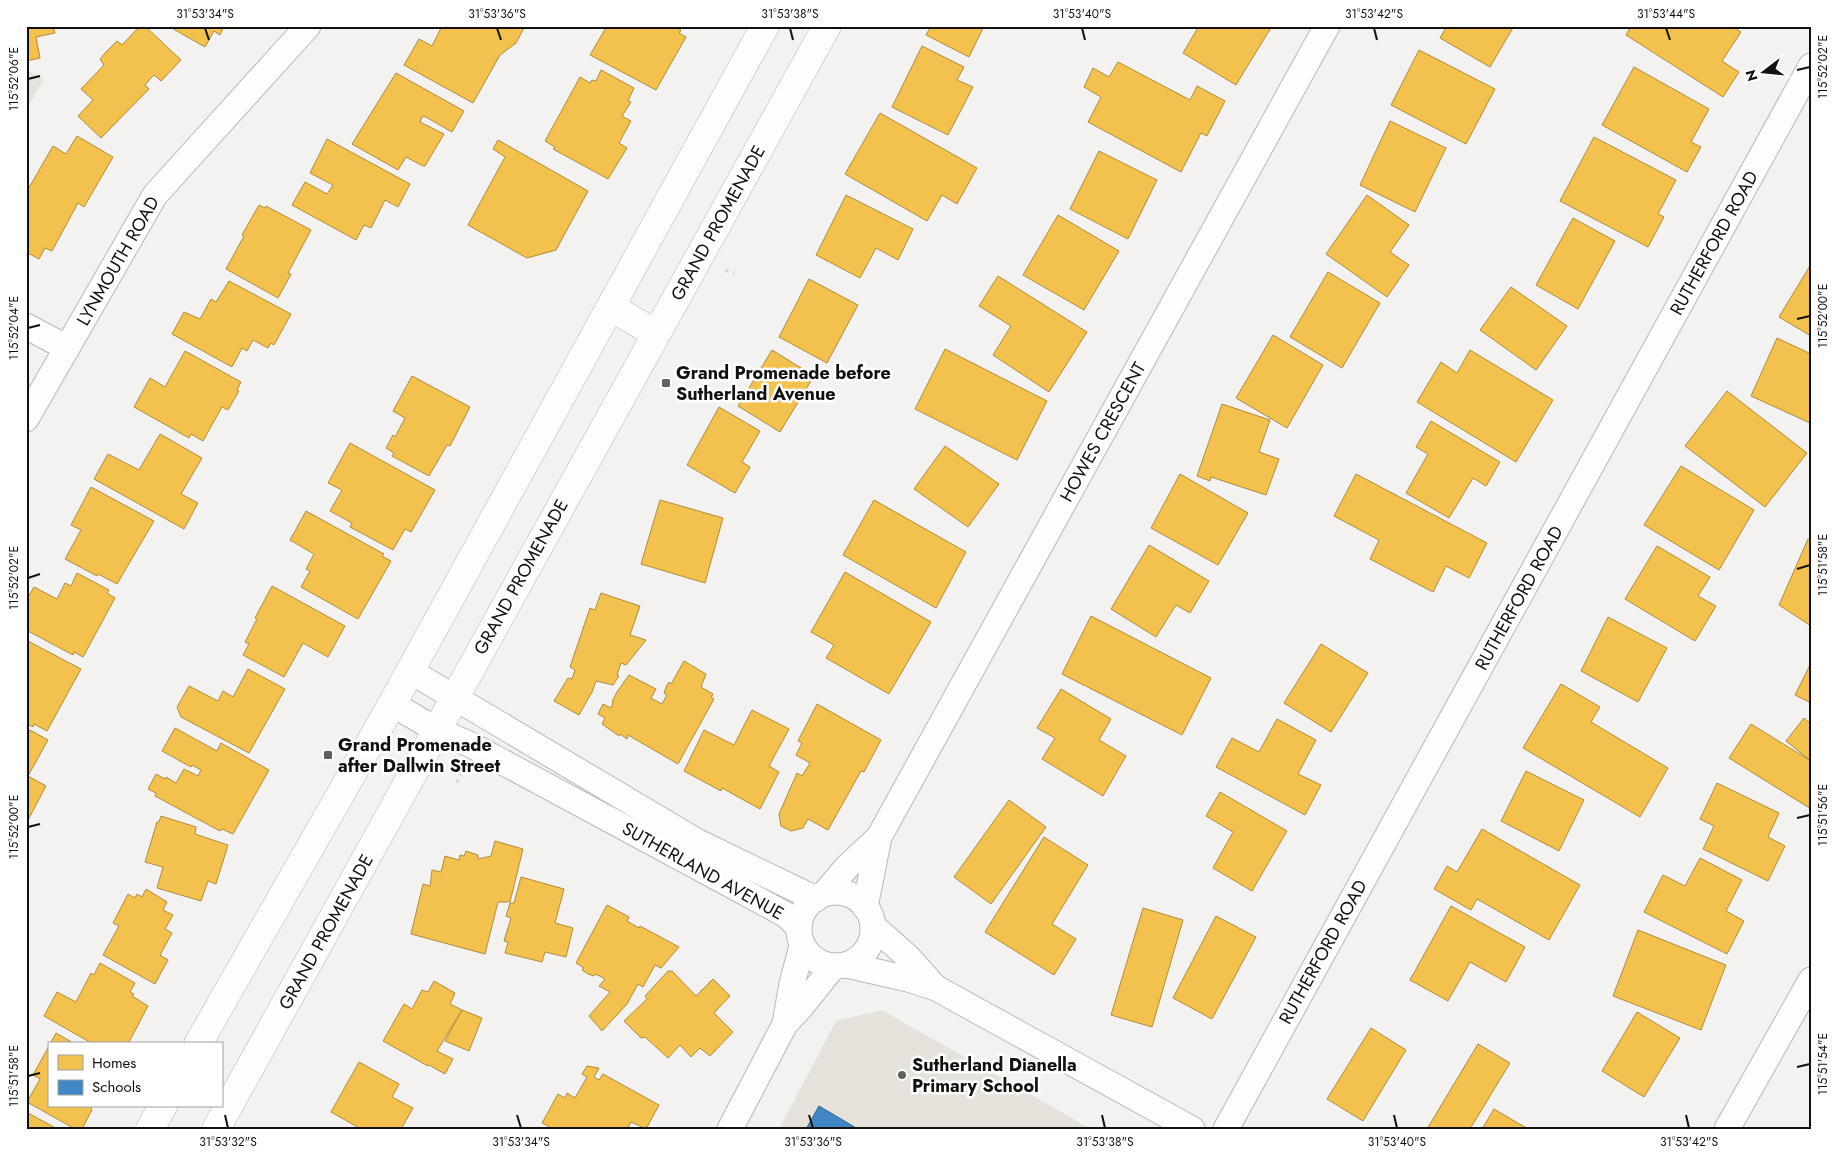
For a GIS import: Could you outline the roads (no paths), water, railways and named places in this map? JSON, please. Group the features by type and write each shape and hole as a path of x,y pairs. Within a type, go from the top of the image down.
{"main road":[{"path":"199,1042 392,704 766,26"},
{"name":"GRAND PROMENADE","path":"216,1129 827,26"},
{"path":"611,307 656,334"},
{"path":"150,1129 161,1108"}],"street":[{"name":"LYNMOUTH ROAD","path":"26,419 154,195 308,26"},
{"name":"HOWES CRESCENT","path":"820,896 879,837 1327,26"},
{"name":"RUTHERFORD ROAD","path":"1226,1129 1811,66"},
{"path":"26,326 67,348"},
{"name":"SUTHERLAND AVENUE","path":"410,671 698,842 766,877 820,896"},
{"name":"SUTHERLAND AVENUE","path":"392,704 437,730 471,745 786,914 800,936"},
{"name":"SUTHERLAND AVENUE","path":"606,818 619,795"},
{"name":"HOWES CRESCENT","path":"869,917 879,837"},
{"path":"785,1024 800,936 801,914 808,903 820,896 838,892 851,895 861,902 869,917 936,988"},
{"path":"730,1129 785,1024 840,966 858,959 867,950 871,939 869,917"},
{"path":"800,936 810,956 820,964 908,979 936,988 1192,1129"},
{"path":"1727,1129 1811,980"}],"place":[{"name":"Grand Promenade before Sutherland Avenue","path":"666,383"},
{"name":"Grand Promenade after Dallwin Street","path":"328,755"},
{"name":"Sutherland Dianella Primary School","path":"902,1075"}]}
